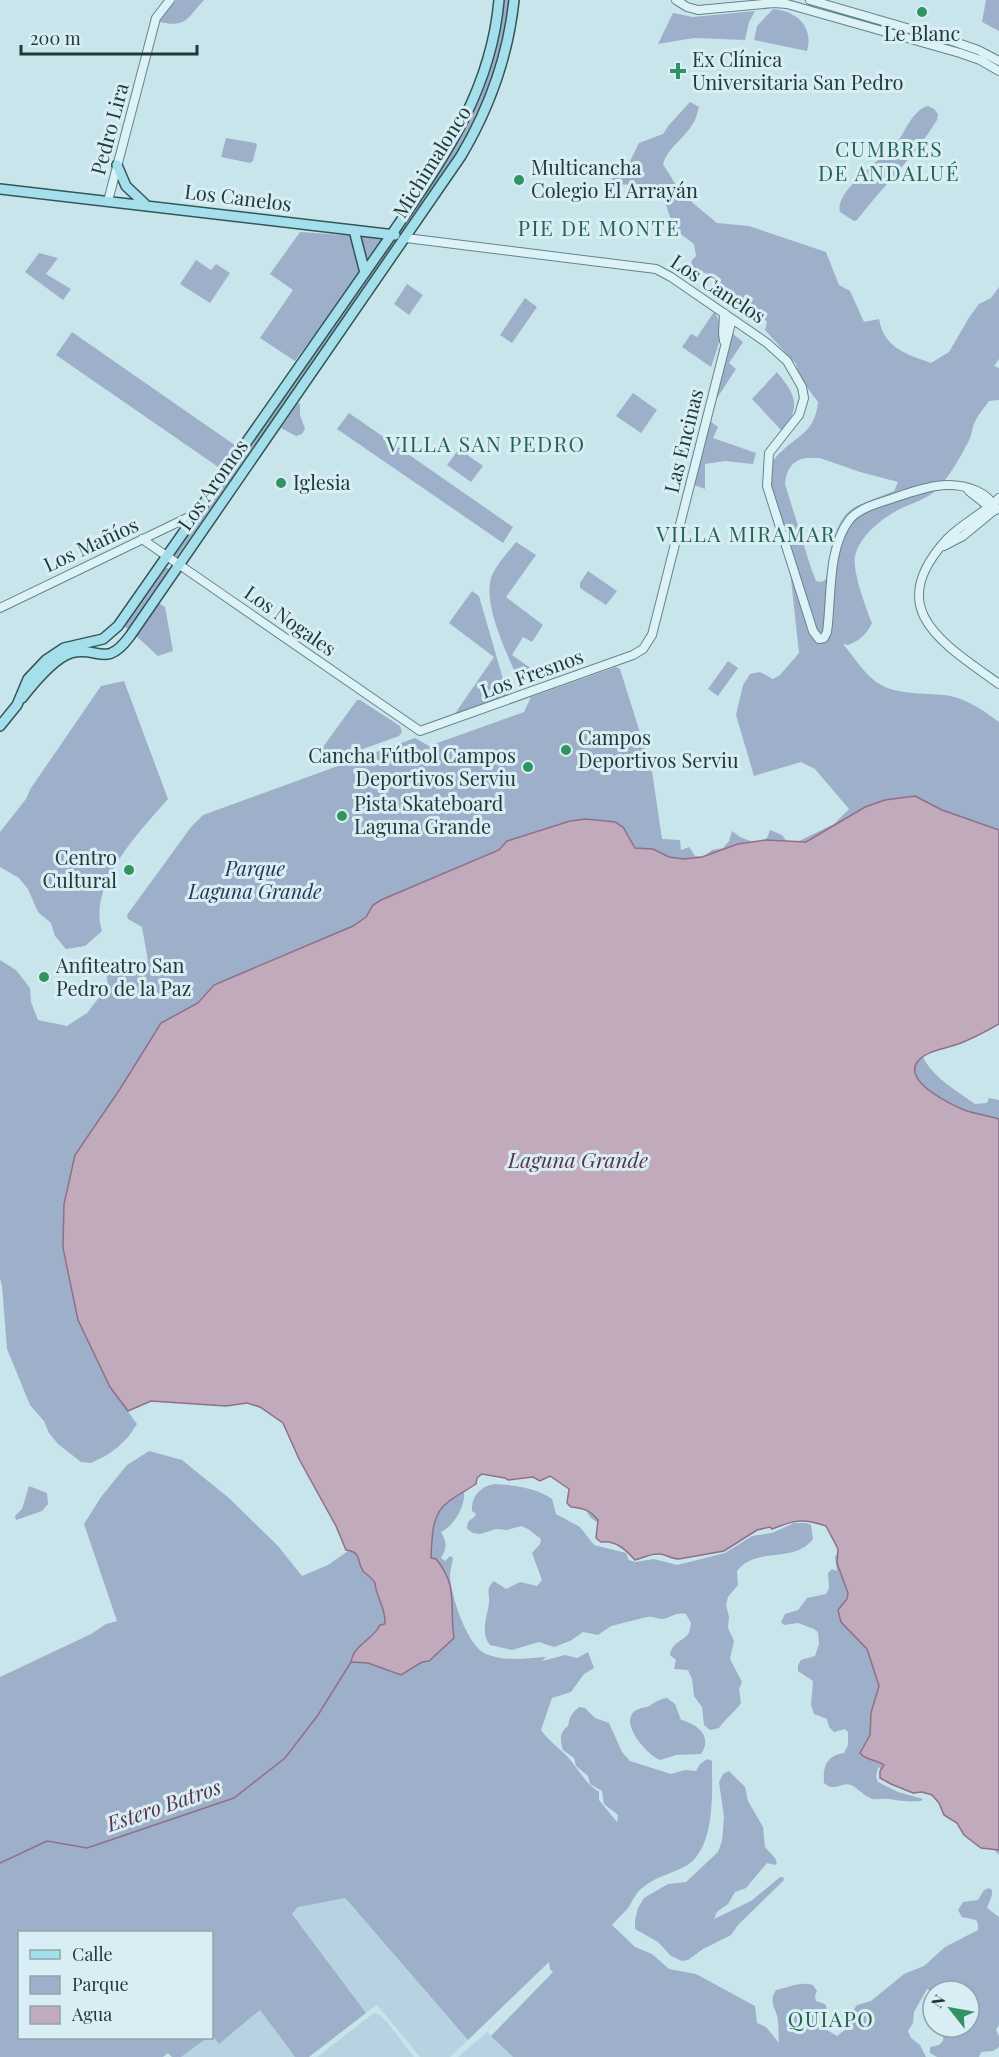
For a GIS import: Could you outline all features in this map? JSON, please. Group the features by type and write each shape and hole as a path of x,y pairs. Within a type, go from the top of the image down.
{"main road":[{"name":"Michimalonco","path":"392,234 436,169 472,104 492,47 499,0"},
{"name":"Michimalonco","path":"406,238 461,156 487,106 506,50 514,0"},
{"path":"117,165 126,186 147,206"},
{"name":"Los Canelos","path":"0,189 392,234 406,238"},
{"path":"354,230 365,273"},
{"name":"Los Aromos","path":"17,705 25,684 38,668 60,650 99,640 118,626 392,234"},
{"name":"Los Aromos","path":"0,726 39,678 62,657 77,652 110,654 120,648 130,636 406,238"},
{"path":"315,344 326,351"},
{"path":"242,447 255,456"},
{"path":"118,626 130,636"}],"street":[{"name":"Pedro Lira","path":"108,201 156,18 170,0"},
{"path":"676,0 687,8 698,10 780,3 960,53 980,60 999,71"},
{"path":"801,0 811,10"},
{"path":"810,0 959,44 999,61"},
{"name":"Los Canelos","path":"406,238 650,267 666,274 724,313 767,343 787,361 802,387 804,398 799,415 769,453 766,486 817,638 824,638 827,632 834,561 845,529 852,517 872,506 927,487 948,484 980,493 995,505"},
{"path":"724,313 725,344"},
{"name":"Las Encinas","path":"650,640 732,319"},
{"path":"965,487 977,498 995,505"},
{"path":"976,517 979,509 977,498"},
{"path":"995,505 952,534 930,559 921,579 919,596 923,616 942,642 999,684"},
{"path":"942,546 963,536 995,505"},
{"name":"Los Mañíos","path":"0,608 196,514"},
{"name":"Los Nogales","path":"142,539 420,731"},
{"name":"Los Fresnos","path":"420,731 633,655 643,649 650,640"}],"shaded area":[{"path":"340,1893 468,2040 450,2057 420,2057 377,2005 366,2013 292,1914 300,1905"},
{"path":"260,2010 295,2057 181,2057 206,2039 213,2039 213,2036 219,2044"},
{"path":"374,2013 380,2015 388,2023 414,2057 317,2057"},
{"path":"487,2032 513,2057 458,2057"}],"green space":[{"path":"176,0 204,0 186,20 176,24 160,22"},
{"path":"501,0 511,0 504,45 486,99 464,143 409,227 176,558 172,555 434,175 491,61 497,42"},
{"path":"986,0 999,0 999,31 982,22"},
{"path":"773,9 789,13 802,22 808,35 807,51 754,40 757,26"},
{"path":"755,11 749,22 745,40 694,38 658,44 673,13 693,17"},
{"name":"Parque Laguna Grande","path":"690,102 699,107 688,131 669,153 663,164 676,185 717,223 749,226 826,252 839,285 850,291 864,322 879,319 886,337 905,353 931,363 949,352 979,304 991,298 999,287 999,359 994,366 999,368 999,400 989,401 981,412 963,452 940,486 927,497 884,519 861,542 855,556 857,580 872,623 868,631 859,639 848,645 843,644 865,672 881,685 906,692 941,695 963,700 999,722 999,1024 919,1048 928,1066 935,1073 950,1087 975,1104 987,1103 989,1098 999,1100 999,1855 947,1798 878,1767 876,1777 878,1782 898,1792 923,1799 905,1801 874,1799 867,1797 851,1785 831,1787 824,1783 825,1767 829,1759 844,1753 848,1745 848,1732 845,1729 834,1732 829,1727 827,1719 814,1714 811,1705 813,1681 798,1671 801,1660 815,1656 819,1644 818,1632 798,1623 784,1625 781,1622 785,1614 798,1610 807,1598 826,1594 829,1588 828,1573 832,1569 837,1571 835,1557 842,1547 824,1520 604,1527 591,1518 570,1487 552,1470 484,1470 430,1508 431,1556 435,1520 438,1513 448,1502 464,1492 463,1503 458,1515 441,1532 446,1545 441,1558 445,1561 450,1556 453,1558 450,1576 453,1596 461,1620 472,1641 486,1654 508,1659 546,1657 542,1661 565,1655 577,1658 588,1652 594,1668 584,1674 571,1692 552,1698 541,1730 568,1757 590,1785 599,1792 599,1800 617,1822 618,1815 604,1804 602,1791 590,1784 588,1776 576,1766 574,1758 563,1750 562,1734 568,1726 571,1715 579,1707 585,1708 595,1718 609,1723 622,1752 630,1761 671,1774 685,1770 696,1771 707,1759 712,1761 710,1818 703,1846 696,1858 686,1866 646,1885 612,1925 635,1947 652,1954 669,1969 696,1974 755,2006 757,2023 766,2027 779,2043 778,2018 773,2003 776,1990 799,1984 813,1985 817,1991 816,2001 825,2004 826,2007 827,2030 837,2036 846,2029 857,2005 871,2001 904,1974 924,1966 945,1947 978,1930 976,1920 962,1917 958,1910 963,1902 978,1900 984,1890 989,1888 992,1890 992,1895 987,1908 999,1917 999,2025 996,2030 999,2036 999,2047 993,2051 981,2052 979,2057 937,2057 930,2053 930,2047 939,2045 943,2039 981,2039 981,1979 921,1979 921,2000 908,2031 911,2038 920,2045 926,2057 513,2057 491,2036 553,1972 549,1962 468,2040 345,1898 298,1907 292,1914 366,2013 309,2057 295,2057 260,2010 219,2044 213,2036 213,1931 18,1931 18,2039 206,2039 181,2057 172,2057 168,2053 163,2057 0,2057 0,1677 91,1634 106,1624 117,1621 84,1524 101,1497 127,1465 149,1451 182,1460 229,1498 278,1546 302,1576 328,1565 348,1551 291,1426 63,1239 78,1320 110,1387 137,1424 129,1436 107,1455 91,1463 81,1462 58,1444 49,1433 44,1421 30,1405 7,1349 0,1279 0,960 16,970 30,988 31,1002 38,1020 67,1026 87,1013 108,986 106,972 116,963 125,968 148,961 142,927 128,919 127,915 191,827 203,815 415,738 429,746 524,712 531,697 616,667 620,669 652,771 662,839 680,840 681,850 689,847 695,856 703,857 712,850 723,848 729,841 732,831 758,844 767,838 770,830 782,835 788,843 795,843 834,824 849,809 815,769 801,762 754,776 736,715 743,685 750,674 760,672 773,679 780,675 799,653 787,542 772,499 767,468 811,425 818,402 800,378 796,364 765,330 767,322 753,306 726,289 713,275 697,271 691,266 696,256 694,244 674,229 665,202 656,188 636,184 605,186 615,176 625,172 639,143 663,134","holes":["806,458 820,458 898,482 894,491 855,507 841,520 834,539 826,579 822,582 816,581 785,484 788,470 793,463"]},
{"path":"928,106 938,114 937,120 909,158 857,220 854,221 840,212 840,204 851,185 895,145 917,112"},
{"path":"226,138 255,143 257,145 253,161 250,163 221,157"},
{"path":"300,232 387,238 295,361 260,338 293,290 270,274"},
{"path":"39,253 58,258 46,274 71,289 63,300 25,272"},
{"path":"196,260 211,270 216,264 230,273 210,303 180,284"},
{"path":"407,284 423,295 409,315 394,304"},
{"path":"525,298 537,307 512,343 500,335"},
{"path":"714,312 718,318 720,332 711,367 682,347 691,334 697,337"},
{"path":"72,332 239,448 224,471 56,355"},
{"path":"732,333 743,342 729,363 736,369 717,398 714,397"},
{"path":"777,372 794,400 792,414 783,432 752,399"},
{"path":"633,393 657,410 641,433 616,416"},
{"path":"298,403 305,429 302,434 296,436 281,428"},
{"path":"349,413 513,527 503,543 337,429"},
{"path":"710,421 718,427 713,438 756,453 753,464 725,461 705,464 705,489 694,485"},
{"path":"459,449 483,466 471,482 447,465"},
{"path":"516,542 536,555 506,597 543,625 532,642 523,637 512,655 546,679 521,686 498,630 490,599 493,573"},
{"path":"164,567 173,570 129,630 124,626"},
{"path":"588,571 617,591 606,605 580,588 580,583"},
{"path":"472,591 479,596 507,693 504,698 454,715 494,657 449,623"},
{"path":"157,602 165,607 173,651 158,656 135,635"},
{"path":"728,661 738,668 718,696 708,689"},
{"path":"124,681 168,799 131,843 109,877 102,895 99,913 102,931 85,946 66,949 55,936 51,923 38,912 28,889 19,878 0,867 0,832 26,799 31,788 101,686"},
{"path":"357,700 400,726 402,732 399,736 324,763 320,761 317,758 318,754"},
{"path":"495,1484 525,1488 546,1495 552,1499 556,1514 580,1527 594,1545 626,1553 629,1560 635,1562 654,1559 677,1565 725,1553 752,1536 772,1533 794,1523 811,1525 813,1539 805,1547 786,1554 754,1559 745,1563 737,1571 738,1585 728,1597 726,1605 729,1617 728,1628 734,1641 730,1659 742,1682 739,1689 741,1703 719,1728 710,1730 704,1725 702,1707 694,1696 692,1679 688,1670 674,1669 676,1660 670,1655 671,1651 689,1633 691,1623 686,1614 662,1619 647,1617 611,1626 598,1635 583,1632 570,1641 554,1647 539,1642 512,1650 490,1645 485,1630 491,1584 494,1581 506,1589 520,1582 537,1586 542,1580 532,1553 540,1544 541,1539 528,1529 521,1526 507,1530 496,1529 480,1534 467,1529 468,1522 476,1514 472,1511 475,1496 481,1489"},
{"path":"29,1486 47,1493 48,1504 42,1511 16,1520 15,1516 22,1509"},
{"path":"667,1698 675,1704 681,1720 702,1732 705,1742 701,1754 676,1755 660,1760 643,1747 633,1733 630,1720 632,1714 638,1709"},
{"path":"729,1771 745,1787 748,1801 763,1827 765,1847 777,1863 775,1865 767,1863 746,1888 735,1892 728,1904 717,1912 714,1919 751,1901 780,1877 784,1880 738,1925 731,1935 703,1949 688,1960 682,1961 671,1956 658,1942 635,1929 635,1920 644,1898 668,1884 686,1882 718,1852 722,1841 724,1817 719,1782 723,1774"}],"water":[{"name":"Laguna Grande","path":"915,796 942,810 999,830 999,1024 966,1041 927,1054 918,1061 915,1069 922,1084 951,1104 967,1111 999,1119 999,1850 981,1848 964,1835 957,1823 944,1815 939,1803 932,1795 922,1792 913,1793 880,1778 880,1771 884,1765 860,1753 870,1735 871,1713 879,1686 867,1649 841,1622 838,1610 847,1599 848,1593 837,1563 838,1549 826,1526 818,1523 799,1521 772,1529 770,1527 757,1530 724,1551 679,1559 656,1554 635,1560 620,1546 601,1542 596,1538 598,1520 586,1510 571,1507 567,1503 569,1489 550,1476 540,1481 533,1477 508,1480 482,1474 477,1478 476,1484 442,1507 435,1520 431,1558 436,1559 448,1578 452,1597 454,1638 429,1661 422,1662 401,1675 368,1663 351,1662 360,1646 373,1635 380,1625 385,1624 384,1613 375,1583 362,1569 357,1555 346,1550 283,1423 260,1407 247,1403 226,1406 151,1401 128,1411 110,1387 78,1320 63,1248 64,1204 75,1155 161,1023 198,1003 214,985 353,926 366,917 373,905 381,900 499,850 507,841 570,821 586,819 615,822 623,827 635,848 653,849 669,857 684,859 702,857 738,844 766,840 806,842 865,807 885,800"}],"waterway":[{"name":"Estero Batros","path":"0,1863 47,1841 87,1848 234,1798 285,1758 318,1715 351,1662"}],"place":[{"name":"Le Blanc","path":"922,12"},
{"name":"Ex Clínica Universitaria San Pedro","path":"678,71"},
{"name":"Multicancha Colegio El Arrayán","path":"519,180"},
{"name":"Iglesia","path":"281,483"},
{"name":"Campos Deportivos Serviu","path":"566,750"},
{"name":"Cancha Fútbol Campos Deportivos Serviu","path":"528,767"},
{"name":"Pista Skateboard Laguna Grande","path":"342,816"},
{"name":"Centro Cultural","path":"129,870"},
{"name":"Anfiteatro San Pedro de la Paz","path":"44,977"}],"district":[{"name":"CUMBRES DE ANDALUÉ","path":"889,162"},
{"name":"PIE DE MONTE","path":"599,229"},
{"name":"VILLA SAN PEDRO","path":"486,445"},
{"name":"VILLA MIRAMAR","path":"746,535"},
{"name":"QUIAPO","path":"831,2020"}]}
